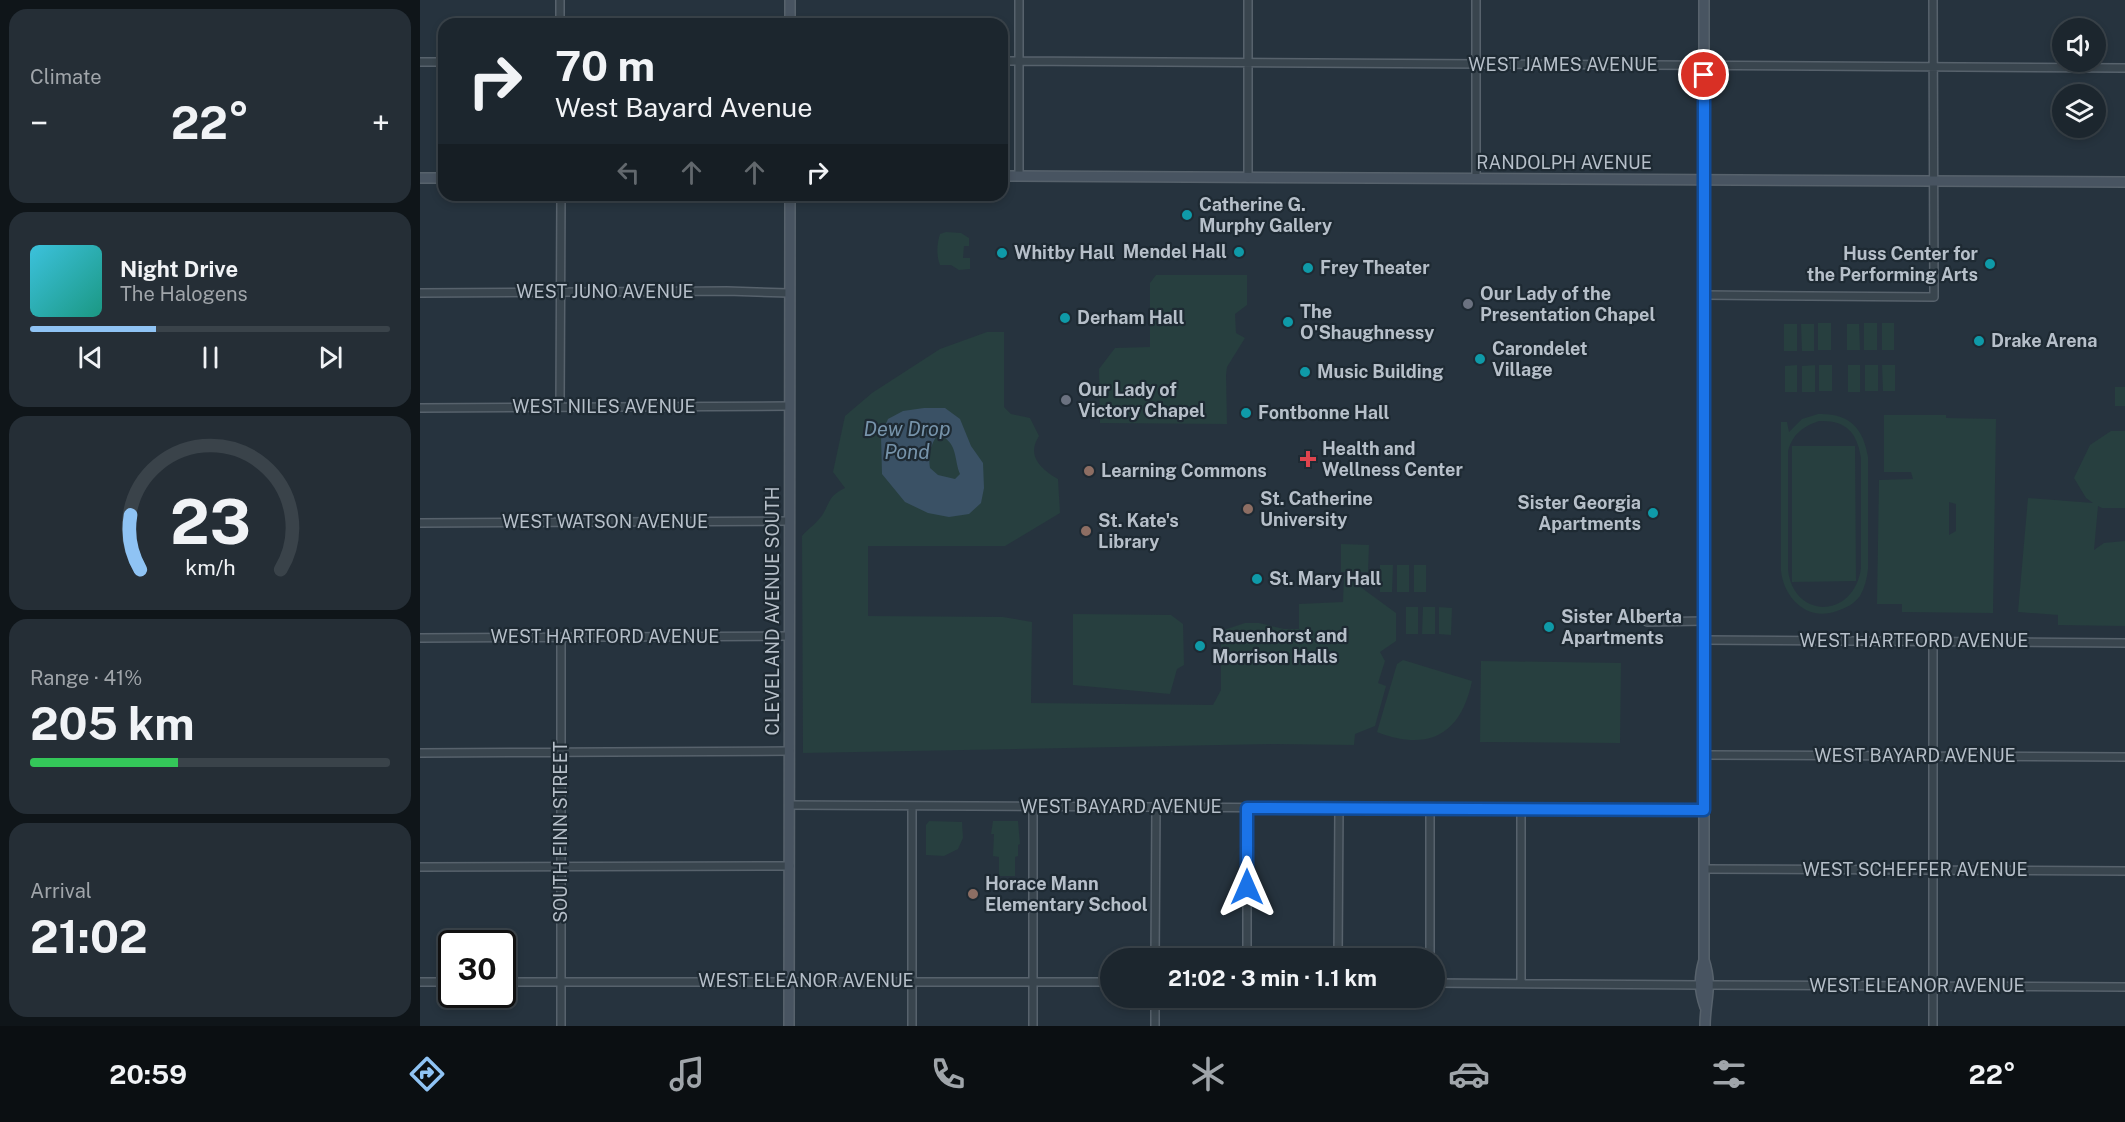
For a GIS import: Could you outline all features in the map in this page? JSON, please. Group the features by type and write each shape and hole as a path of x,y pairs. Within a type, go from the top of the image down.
{"street":[{"path":"560,0 560,18"},
{"path":"790,0 790,18"},
{"path":"1018,0 1019,176"},
{"path":"1248,0 1248,178"},
{"path":"1476,0 1476,179"},
{"path":"1704,0 1703,621 1705,755 1704,960 1700,975 1705,985 1700,994 1705,1007 1705,1026"},
{"path":"1705,295 1934,297 1933,0"},
{"name":"WEST JAMES AVENUE","path":"1008,61 2125,68"},
{"path":"420,62 438,62"},
{"name":"RANDOLPH AVENUE","path":"1008,176 2125,182"},
{"path":"420,178 438,178"},
{"path":"560,407 561,201"},
{"name":"CLEVELAND AVENUE SOUTH","path":"789,1026 790,201"},
{"name":"WEST JUNO AVENUE","path":"420,293 560,291 789,293"},
{"name":"WEST NILES AVENUE","path":"420,408 789,406"},
{"name":"WEST WATSON AVENUE","path":"420,523 790,521"},
{"path":"1647,622 1703,621"},
{"name":"WEST HARTFORD AVENUE","path":"420,638 789,636"},
{"name":"SOUTH FINN STREET","path":"561,638 561,1026"},
{"name":"WEST HARTFORD AVENUE","path":"1704,640 2125,643"},
{"path":"1933,1026 1934,641"},
{"path":"420,753 790,752"},
{"name":"WEST BAYARD AVENUE","path":"1705,755 2125,757"},
{"name":"WEST BAYARD AVENUE","path":"789,805 1704,810"},
{"path":"912,806 912,1026"},
{"path":"1033,806 1033,1026"},
{"path":"1155,948 1156,807"},
{"path":"1247,808 1247,948"},
{"path":"1338,948 1339,808"},
{"path":"1430,809 1430,948"},
{"path":"1521,809 1521,983"},
{"path":"420,867 790,866"},
{"name":"WEST SCHEFFER AVENUE","path":"1704,869 2125,871"},
{"path":"420,982 438,982"},
{"name":"WEST ELEANOR AVENUE","path":"516,982 1100,982"},
{"name":"WEST ELEANOR AVENUE","path":"1445,982 2125,987"},
{"path":"1155,1008 1155,1026"}],"green space":[{"path":"961,233 969,238 969,246 964,246 963,258 970,258 970,269 959,270 951,265 940,265 937,253 938,241 940,234"},
{"path":"1156,275 1247,275 1247,305 1235,314 1236,333 1245,338 1227,367 1227,424 1100,423 1099,369 1115,348 1150,347 1150,283"},
{"path":"1818,323 1831,323 1831,350 1818,350"},
{"path":"1864,323 1877,323 1877,350 1864,350"},
{"path":"1882,323 1894,323 1894,350 1882,350"},
{"path":"1784,324 1797,324 1797,351 1784,351"},
{"path":"1801,324 1814,324 1814,351 1802,351"},
{"path":"1847,324 1859,324 1860,350 1847,350"},
{"path":"987,332 1004,332 1004,407 1011,414 1030,418 1039,436 1034,450 1037,461 1058,479 1060,513 1005,546 868,546 868,616 1003,617 1032,622 1031,703 1213,705 1221,690 1221,631 1245,623 1299,629 1299,604 1343,602 1344,575 1396,613 1396,641 1380,652 1385,661 1378,683 1386,686 1375,726 1355,734 1354,745 1274,744 803,753 802,536 821,517 833,496 845,488 833,472 845,416 872,393 940,349"},
{"path":"1797,365 1797,392 1785,392 1785,366"},
{"path":"1815,365 1815,392 1802,392 1802,366"},
{"path":"1819,365 1832,365 1832,391 1819,391"},
{"path":"1848,365 1860,365 1860,392 1848,392"},
{"path":"1865,365 1878,365 1878,391 1865,391"},
{"path":"1882,365 1895,365 1895,391 1883,391"},
{"path":"2115,387 2125,387 2125,406 2115,406"},
{"path":"1818,414 1829,414 1846,419 1858,430 1866,446 1868,457 1866,582 1860,596 1847,607 1826,614 1807,610 1799,605 1787,590 1781,571 1781,422 1787,422 1789,432 1802,419","holes":["1819,421 1828,421 1849,429 1859,449 1861,458 1861,568 1856,585 1847,597 1836,604 1824,607 1812,605 1801,598 1793,586 1788,570 1788,451 1793,440 1803,429"]},
{"path":"1884,415 1946,415 1946,418 1996,419 1993,613 1902,612 1902,604 1877,604 1879,480 1913,479 1911,472 1884,472","holes":["1949,502 1956,504 1956,531 1949,535"]},
{"path":"2111,431 2125,431 2125,508 2098,506 2094,550 2104,543 2125,541 2125,626 2058,625 2058,615 2018,612 2028,498 2093,503 2086,498 2074,478 2090,445"},
{"path":"1792,446 1855,446 1856,581 1792,582"},
{"path":"1341,544 1369,545 1368,572 1341,572"},
{"path":"1380,565 1393,565 1392,592 1380,592"},
{"path":"1397,565 1409,565 1409,592 1397,592"},
{"path":"1414,565 1426,565 1426,592 1414,592"},
{"path":"1406,607 1418,607 1418,634 1406,634"},
{"path":"1423,607 1435,607 1435,634 1422,634"},
{"path":"1439,607 1452,608 1451,635 1439,634"},
{"path":"1073,614 1171,615 1183,624 1184,665 1177,669 1170,694 1073,685"},
{"path":"1403,660 1472,681 1460,715 1440,734 1427,739 1412,740 1395,738 1377,732 1397,664"},
{"path":"1481,661 1621,663 1620,743 1480,742"},
{"path":"929,821 962,822 963,838 958,849 944,856 926,855 926,825"},
{"path":"993,821 1018,821 1020,844 1018,845 1018,856 1015,857 1015,876 999,876 999,857 993,856 994,834 991,834"}],"water":[{"name":"Dew Drop Pond","path":"945,408 960,419 971,446 983,463 984,488 981,503 969,514 949,517 928,513 905,502 882,474 881,435 888,419 903,411","holes":["942,436 953,448 960,474 955,479 938,475 930,468 930,452 936,437"]}],"place":[{"name":"Catherine G. Murphy Gallery","path":"1187,215"},
{"name":"Mendel Hall","path":"1239,252"},
{"name":"Whitby Hall","path":"1002,253"},
{"name":"Huss Center for the Performing Arts","path":"1990,264"},
{"name":"Frey Theater","path":"1308,268"},
{"name":"Our Lady of the Presentation Chapel","path":"1468,304"},
{"name":"Derham Hall","path":"1065,318"},
{"name":"The O'Shaughnessy","path":"1288,322"},
{"name":"Drake Arena","path":"1979,341"},
{"name":"Carondelet Village","path":"1480,359"},
{"name":"Music Building","path":"1305,372"},
{"name":"Our Lady of Victory Chapel","path":"1066,400"},
{"name":"Fontbonne Hall","path":"1246,413"},
{"name":"Health and Wellness Center","path":"1308,459"},
{"name":"Learning Commons","path":"1089,471"},
{"name":"St. Catherine University","path":"1248,509"},
{"name":"Sister Georgia Apartments","path":"1653,513"},
{"name":"St. Kate's Library","path":"1086,531"},
{"name":"St. Mary Hall","path":"1257,579"},
{"name":"Sister Alberta Apartments","path":"1549,627"},
{"name":"Rauenhorst and Morrison Halls","path":"1200,646"},
{"name":"Horace Mann Elementary School","path":"973,894"}],"route":[{"path":"1247,887 1247,808 1704,810 1704,75"}]}
